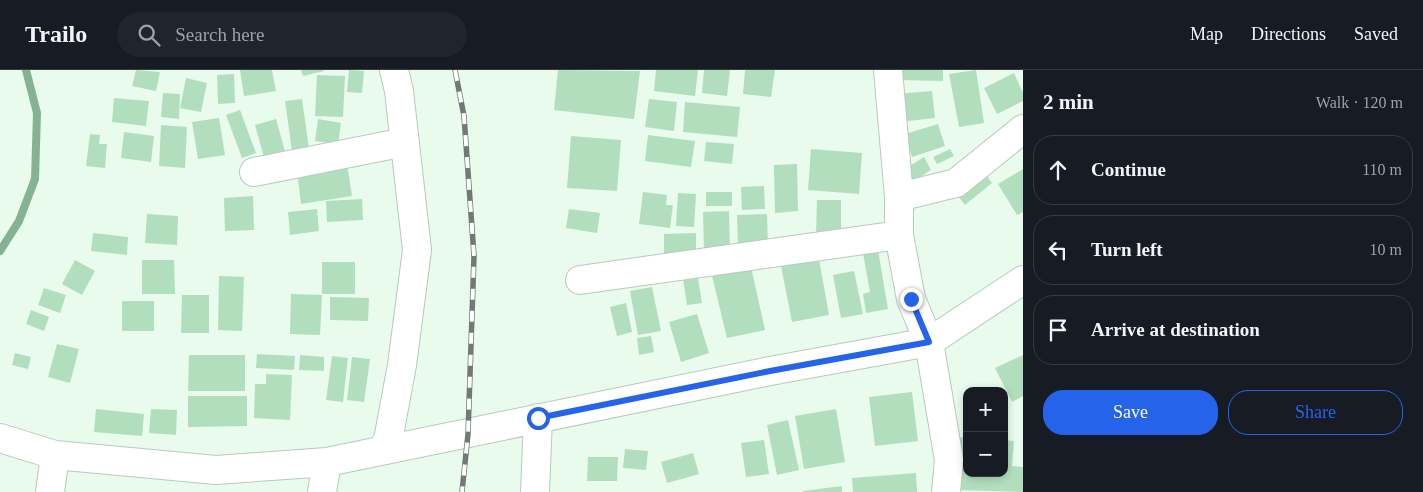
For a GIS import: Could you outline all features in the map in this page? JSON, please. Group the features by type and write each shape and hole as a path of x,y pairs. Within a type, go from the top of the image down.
{"street":[{"path":"380,451 388,440 402,365 417,250 399,91 394,70"},
{"path":"888,70 899,197 900,235 911,299 929,342 949,460 946,492"},
{"path":"899,197 956,183 1023,129"},
{"path":"254,172 405,142"},
{"path":"580,280 900,235"},
{"path":"0,438 54,455 216,470 327,462 761,373 929,342 1023,280"},
{"path":"535,492 538,418"},
{"path":"50,492 54,455"},
{"path":"322,492 327,462"}],"building":[{"path":"136,70 160,72 156,91 132,86"},
{"path":"240,70 272,70 276,91 244,96"},
{"path":"301,70 324,70 324,71 303,76"},
{"path":"349,70 364,71 362,93 347,92"},
{"path":"558,70 640,71 634,119 554,110"},
{"path":"656,70 698,70 695,96 654,91"},
{"path":"704,70 730,70 727,96 702,93"},
{"path":"745,70 775,70 771,97 743,94"},
{"path":"897,70 943,70 943,81 897,80"},
{"path":"976,70 984,123 959,127 949,74"},
{"path":"1014,73 1023,93 1023,101 997,114 984,88"},
{"path":"234,74 235,103 218,104 217,75"},
{"path":"317,75 345,76 343,117 315,116"},
{"path":"186,78 207,83 201,112 180,108"},
{"path":"932,91 935,118 899,122 896,94"},
{"path":"163,93 180,94 179,119 161,117"},
{"path":"114,98 149,101 146,126 112,122"},
{"path":"302,99 310,156 293,158 285,101"},
{"path":"649,99 677,102 674,131 645,127"},
{"path":"685,102 740,107 737,137 683,132"},
{"path":"240,110 256,153 242,158 226,115"},
{"path":"219,118 225,155 198,159 192,122"},
{"path":"276,119 286,155 265,161 255,125"},
{"path":"318,119 341,123 338,144 315,141"},
{"path":"938,124 945,146 912,157 905,134"},
{"path":"161,125 187,127 185,168 159,166"},
{"path":"124,132 154,136 151,162 121,158"},
{"path":"90,134 100,135 99,144 107,144 105,168 86,166"},
{"path":"648,135 695,141 691,167 645,161"},
{"path":"571,136 621,140 617,191 567,188"},
{"path":"706,142 734,144 732,164 704,161"},
{"path":"811,149 862,153 859,194 808,190"},
{"path":"950,149 954,156 937,164 933,157"},
{"path":"924,157 931,170 912,182 905,169"},
{"path":"347,164 352,196 301,204 297,171"},
{"path":"797,164 798,211 775,213 774,165"},
{"path":"1023,169 1023,212 1017,215 998,184"},
{"path":"985,173 992,183 965,205 958,196"},
{"path":"764,186 765,209 742,210 741,187"},
{"path":"643,192 667,195 666,205 673,205 670,228 639,224"},
{"path":"706,192 732,192 732,206 706,206"},
{"path":"678,193 696,194 694,227 676,226"},
{"path":"253,196 254,230 225,231 224,198"},
{"path":"362,199 363,220 327,222 326,201"},
{"path":"817,200 841,200 841,235 816,235"},
{"path":"317,209 319,231 290,235 288,212"},
{"path":"569,209 600,213 597,233 566,228"},
{"path":"729,211 730,251 704,251 703,212"},
{"path":"147,214 178,216 177,245 145,243"},
{"path":"767,214 768,245 738,246 737,215"},
{"path":"93,233 128,237 127,255 91,251"},
{"path":"696,233 696,253 664,254 664,234"},
{"path":"878,250 888,309 866,313 863,294 870,292 863,253"},
{"path":"819,259 829,315 792,322 781,266"},
{"path":"75,260 95,271 82,295 62,284"},
{"path":"142,260 174,260 175,294 142,294"},
{"path":"322,262 355,262 355,294 322,294"},
{"path":"751,267 765,330 727,338 712,276"},
{"path":"854,271 863,314 841,318 833,275"},
{"path":"219,276 244,277 242,331 218,330"},
{"path":"698,278 702,303 687,305 683,279"},
{"path":"652,287 661,331 638,335 630,291"},
{"path":"44,288 66,295 60,313 38,305"},
{"path":"291,294 322,295 320,335 290,334"},
{"path":"182,295 209,295 209,333 181,333"},
{"path":"330,297 369,298 368,321 330,320"},
{"path":"122,301 154,301 154,331 122,331"},
{"path":"626,303 632,332 617,336 610,307"},
{"path":"31,310 49,317 44,331 26,324"},
{"path":"697,314 709,353 681,362 669,322"},
{"path":"651,336 654,352 639,355 637,338"},
{"path":"57,344 79,349 70,383 48,377"},
{"path":"15,353 31,357 28,369 12,365"},
{"path":"257,354 295,356 294,370 256,368"},
{"path":"189,355 245,355 245,391 188,391"},
{"path":"300,355 324,357 324,371 299,370"},
{"path":"1023,355 1023,396 1012,402 1008,394 1008,387 1004,387 995,368"},
{"path":"332,356 348,358 343,402 326,400"},
{"path":"352,357 370,359 364,402 347,400"},
{"path":"266,374 292,375 290,420 254,418 255,384 266,384"},
{"path":"912,392 918,441 875,446 869,397"},
{"path":"188,396 247,396 247,426 188,427"},
{"path":"96,409 144,414 142,436 94,432"},
{"path":"151,409 177,410 176,435 149,433"},
{"path":"836,409 845,462 804,469 795,416"},
{"path":"788,420 799,470 777,475 767,425"},
{"path":"959,437 963,438 963,477 1008,477 1008,440 1014,441 1012,466 1023,467 1023,492 956,490"},
{"path":"764,440 769,474 746,477 741,443"},
{"path":"625,449 648,451 646,470 623,468"},
{"path":"693,453 699,474 667,483 661,462"},
{"path":"588,457 618,457 617,481 587,481"},
{"path":"916,473 917,492 853,492 852,478"},
{"path":"842,486 842,492 803,492 803,491"}],"waterway":[{"path":"0,251 19,221 35,179 37,113 26,70"}],"railway":[{"path":"455,70 464,116 474,256 468,434 462,492"}],"route":[{"path":"538,418 770,371 929,342 911,299"}]}
